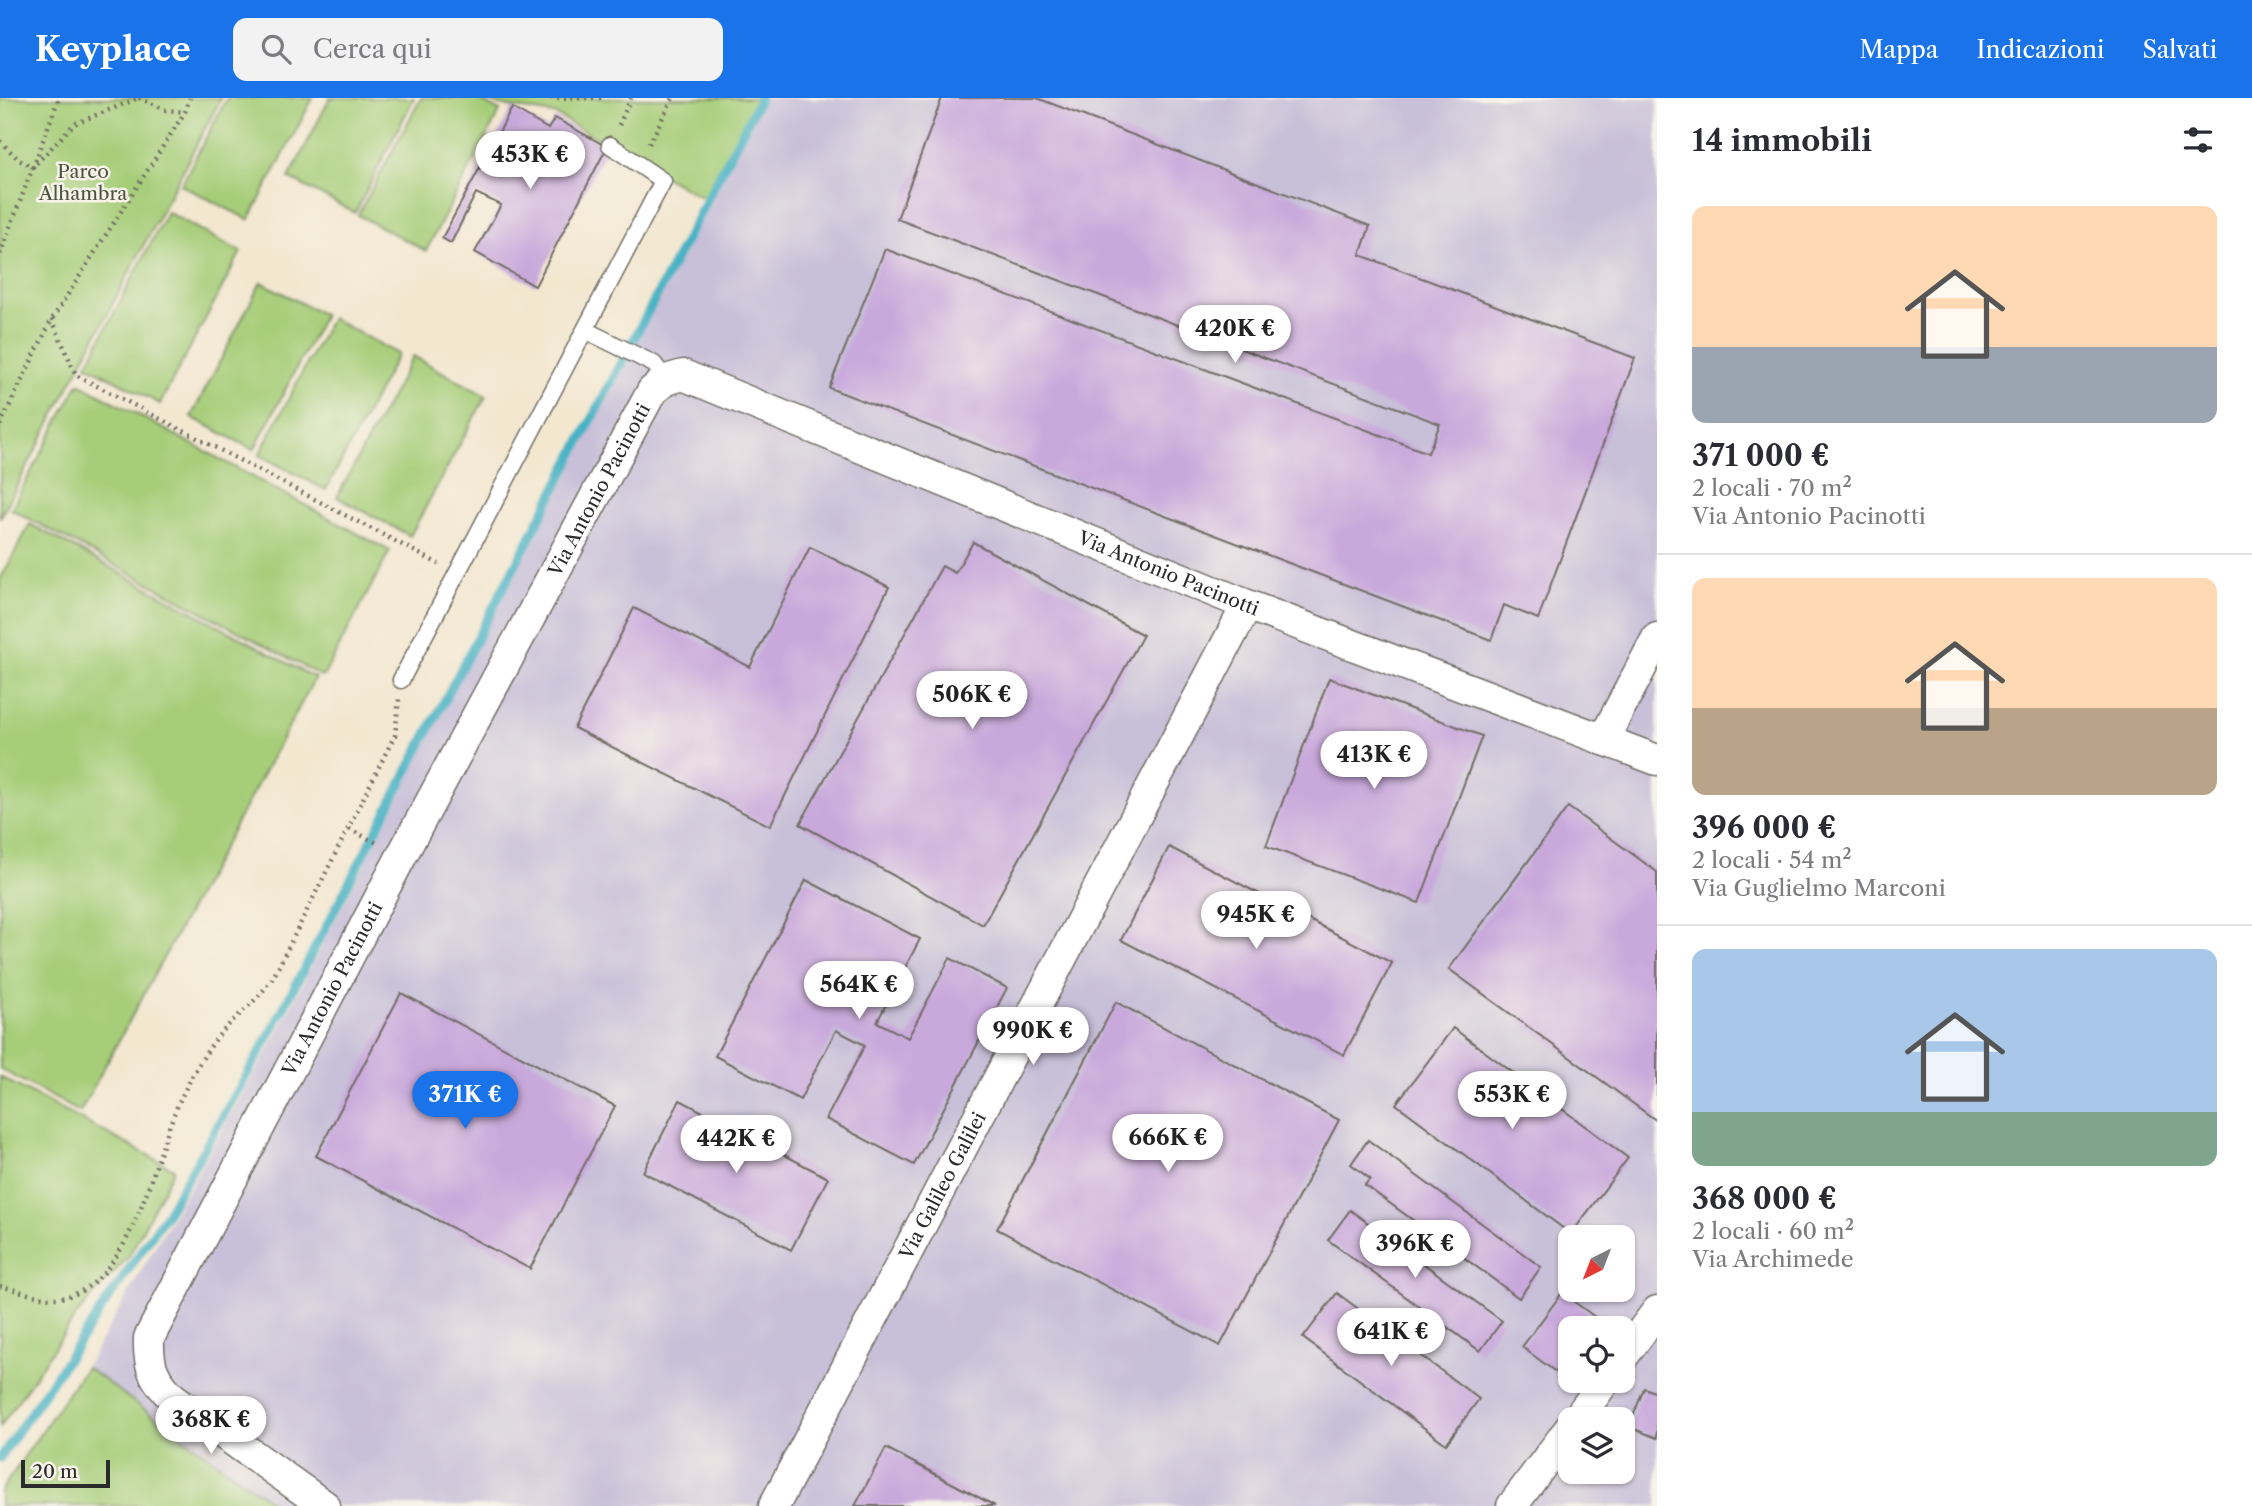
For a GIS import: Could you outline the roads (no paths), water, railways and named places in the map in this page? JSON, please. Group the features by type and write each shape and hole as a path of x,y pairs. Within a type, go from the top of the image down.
{"street":[{"name":"Via Antonio Pacinotti","path":"325,1506 173,1398 158,1384 148,1363 149,1338 660,372 684,375 1247,605 1657,760"},
{"name":"Via Galileo Galilei","path":"774,1506 1247,605"},
{"path":"1603,740 1657,638"},
{"path":"1635,1341 1657,1311"},
{"path":"1512,1506 1558,1444"}],"lane":[{"path":"401,680 663,181 610,145"},
{"path":"585,330 660,372"}],"waterway":[{"path":"0,1458 167,1213 264,1045 760,98"}],"park label":[{"name":"Parco Alhambra","path":"83,182"}]}
